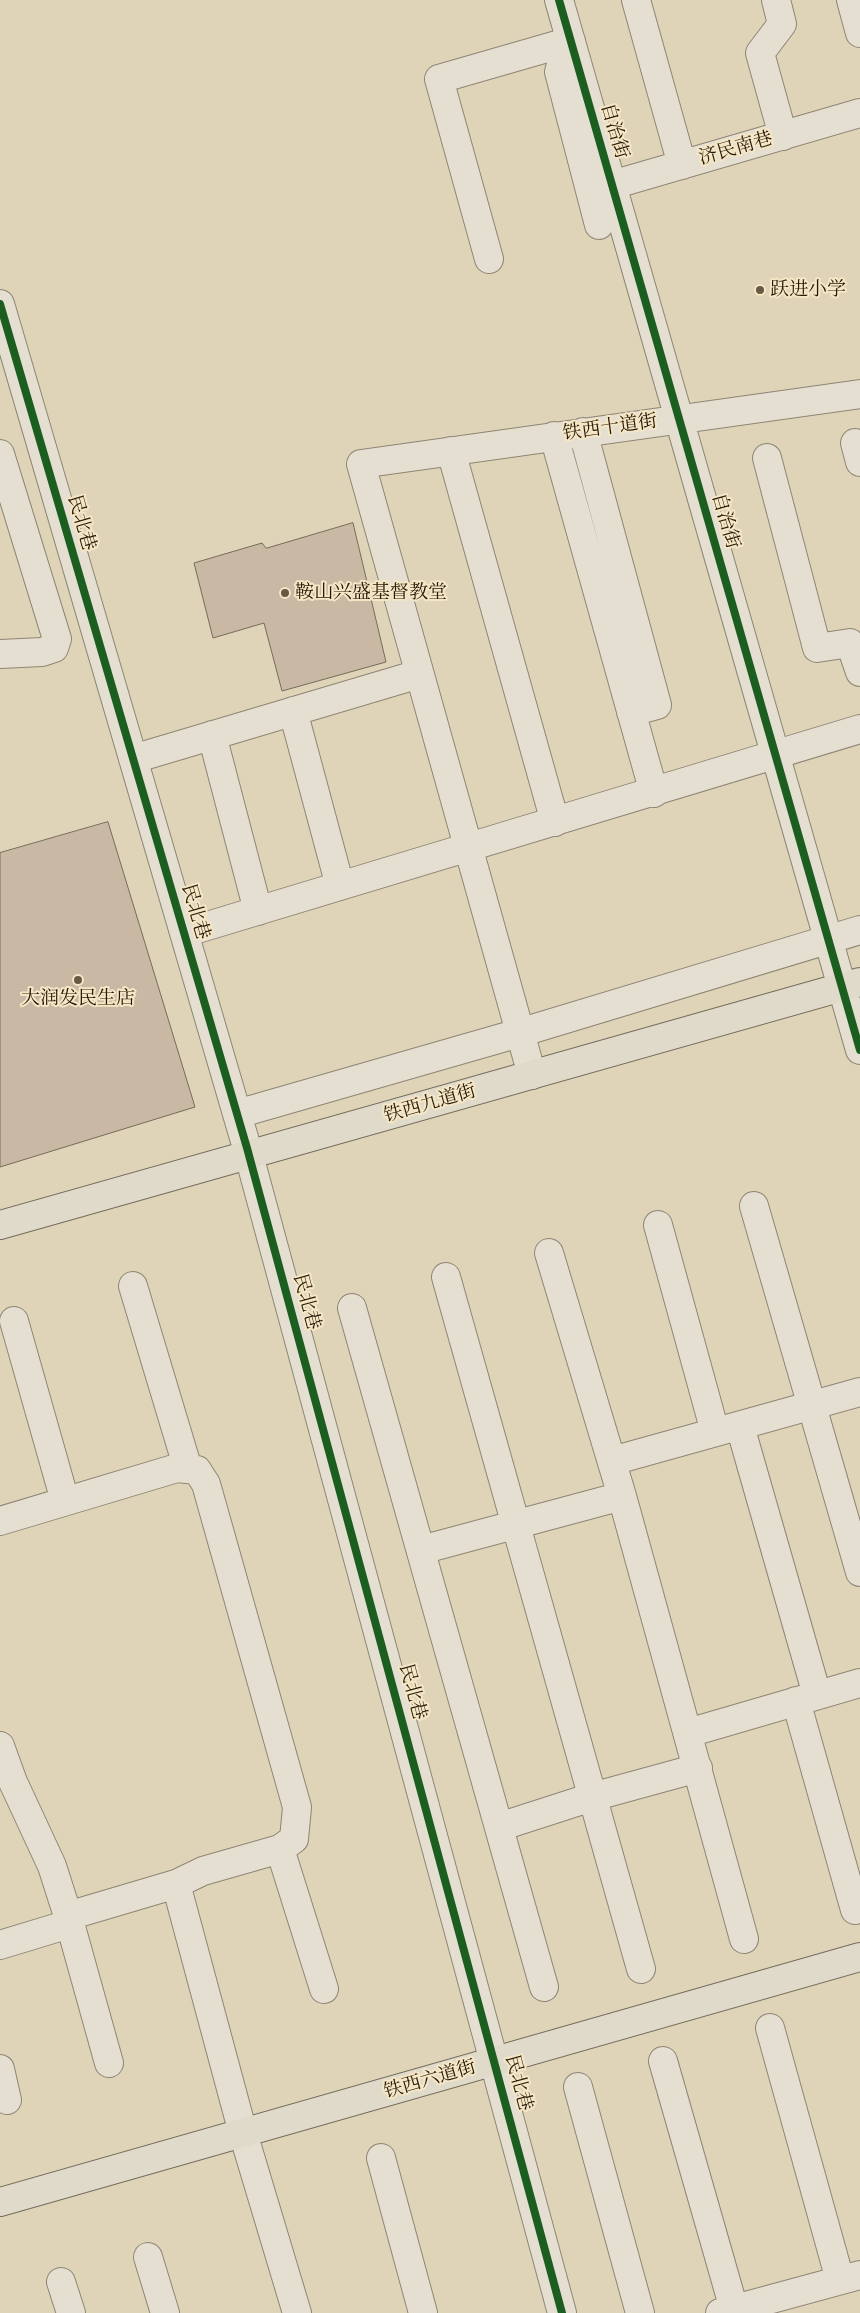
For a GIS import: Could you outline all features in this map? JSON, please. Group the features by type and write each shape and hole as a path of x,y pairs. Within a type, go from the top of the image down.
{"main road":[{"name":"铁西九道街","path":"0,1225 851,984"},
{"name":"铁西六道街","path":"0,2202 860,1957"}],"street":[{"name":"自治街","path":"559,0 569,41 828,938 851,984 860,1050"},
{"path":"636,0 682,165"},
{"path":"776,0 782,24 760,53 783,136"},
{"path":"850,0 860,32"},
{"path":"569,41 559,72 599,225"},
{"path":"489,259 439,78 569,41"},
{"name":"济民南巷","path":"612,185 860,113"},
{"name":"民北巷","path":"0,304 249,1155 562,2313"},
{"name":"铁西十道街","path":"419,674 361,464 860,394"},
{"path":"583,432 657,705 632,712"},
{"path":"554,436 654,793"},
{"path":"451,451 555,822"},
{"path":"0,454 57,639 54,648 42,652 0,654"},
{"path":"767,458 817,648 850,643 860,672"},
{"path":"133,759 419,674 466,849 532,1075"},
{"path":"293,711 340,886"},
{"path":"184,933 654,793 860,729"},
{"path":"212,736 258,911"},
{"path":"237,1114 519,1033 828,938 860,930"},
{"path":"754,1206 860,1572"},
{"path":"658,1225 727,1429 807,1698 855,1910"},
{"path":"549,1253 622,1496 744,1939"},
{"path":"446,1277 641,1970"},
{"path":"133,1286 188,1469"},
{"path":"352,1308 544,1986"},
{"path":"14,1321 65,1501"},
{"path":"612,1461 812,1407 860,1392"},
{"path":"0,1520 177,1468 197,1470 206,1484 297,1807 294,1839 280,1849 202,1870 176,1884 68,1920 0,1946"},
{"path":"421,1550 622,1496"},
{"path":"688,1733 860,1683"},
{"path":"0,1746 5,1774 52,1866 109,2063"},
{"path":"499,1827 592,1797 698,1768"},
{"path":"280,1849 324,1989"},
{"path":"176,1884 243,2133 296,2313"},
{"path":"663,2061 727,2311 850,2277 770,2028"},
{"path":"0,2069 7,2100"},
{"path":"578,2087 640,2313"},
{"path":"382,2158 423,2313"},
{"path":"148,2257 165,2313"},
{"path":"61,2282 71,2313"}],"building":[{"name":"鞍山兴盛基督教堂","path":"353,523 386,662 282,691 264,623 213,638 194,563 262,543 266,548"},
{"name":"大润发民生店","path":"108,822 195,1107 0,1167 0,853"}],"cycle path":[{"path":"559,0 860,1050"},
{"path":"0,304 247,1148 562,2313"}],"place":[{"name":"跃进小学","path":"760,290"},
{"name":"鞍山兴盛基督教堂","path":"285,593"},
{"name":"大润发民生店","path":"78,980"}]}
